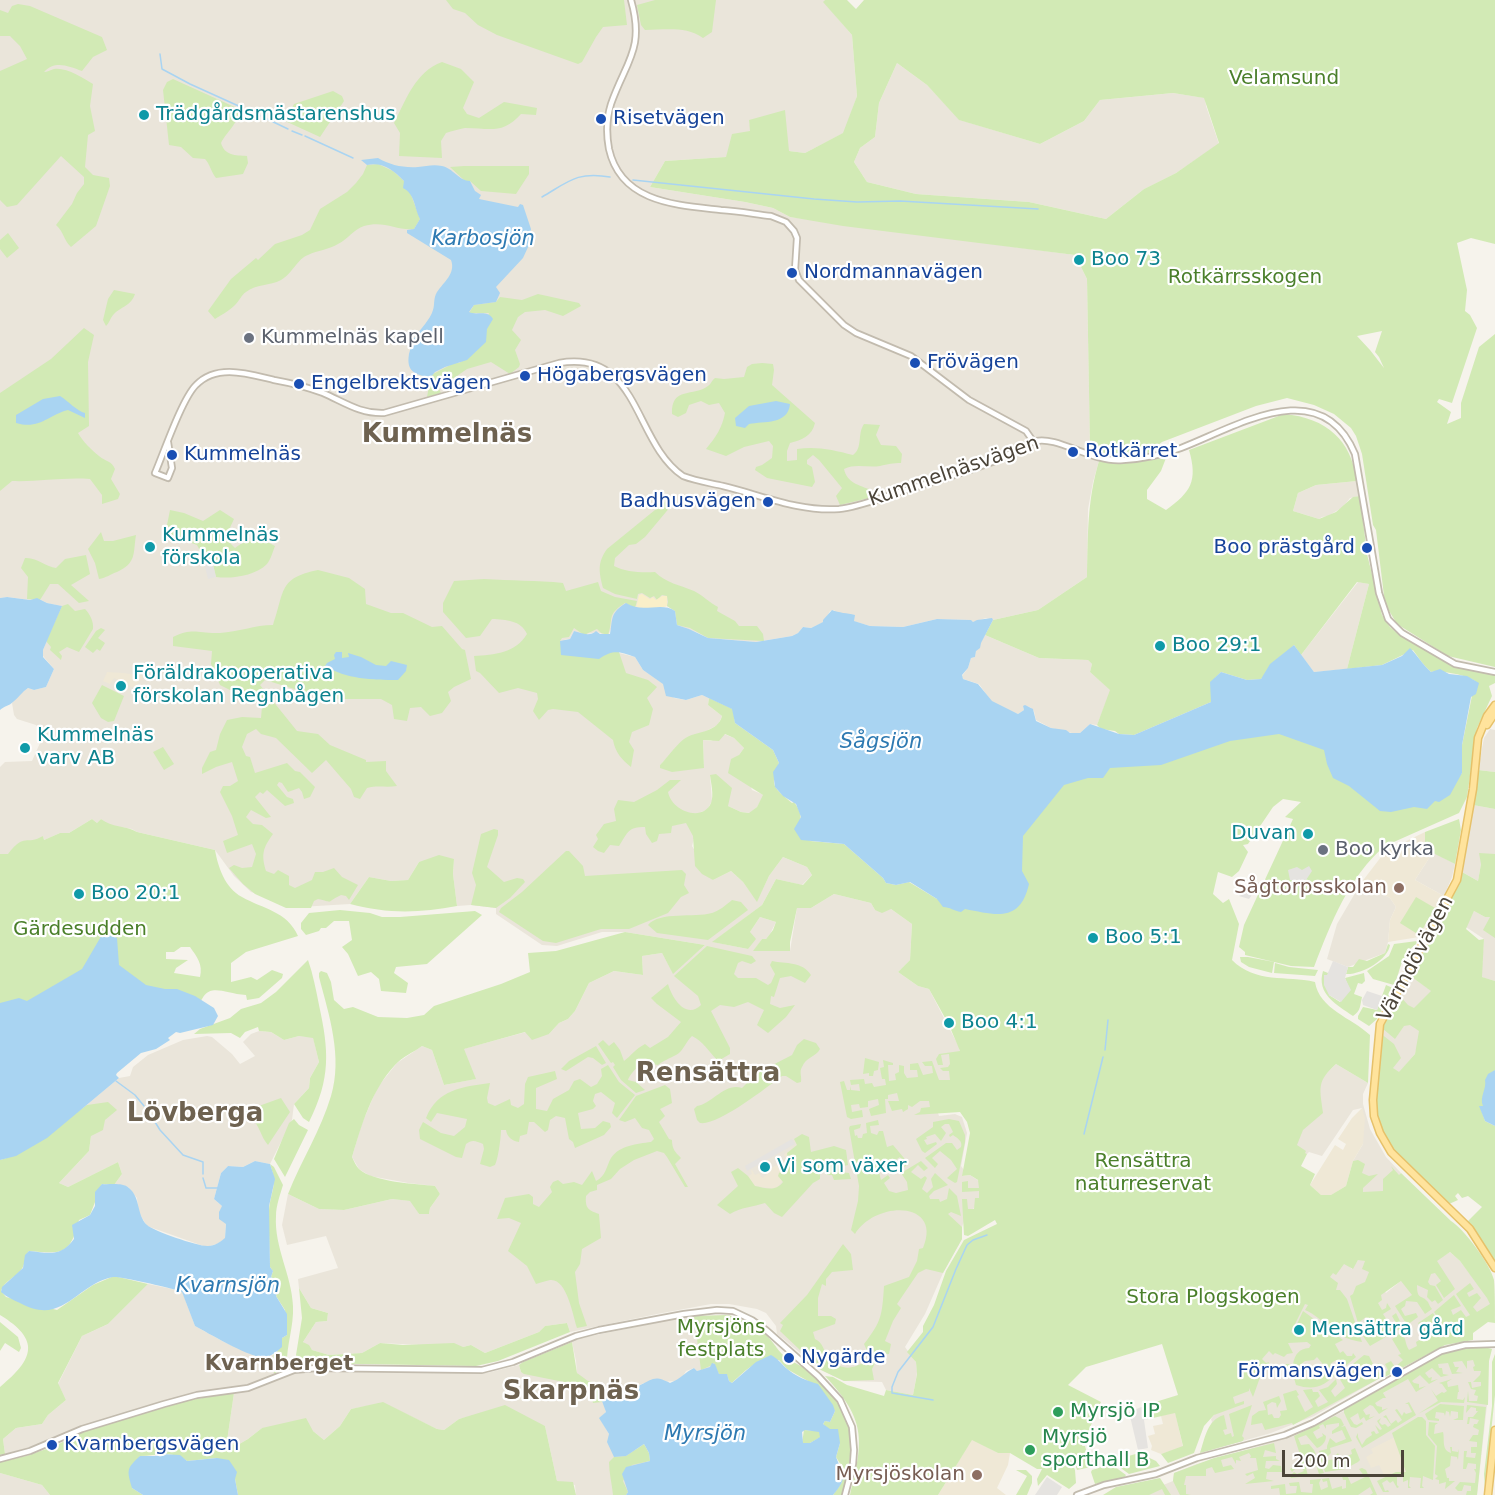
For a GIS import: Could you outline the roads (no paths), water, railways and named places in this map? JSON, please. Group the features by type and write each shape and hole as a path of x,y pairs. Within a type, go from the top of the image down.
{"main road":[{"name":"Värmdövägen","path":"1495,705 1480,731 1473,789 1457,880 1380,1024 1373,1100 1374,1116 1380,1133 1391,1152 1470,1229 1495,1268"},
{"name":"Värmdövägen","path":"1477,751 1485,728 1495,713"},
{"path":"1488,1495 1495,1430"}],"street":[{"path":"631,0 637,27 636,41 611,105 606,128 612,159 624,178 645,195 667,203 771,216 786,222 796,238 796,275 838,320 856,333 911,356 969,400 1026,431 1033,441"},
{"name":"Kummelnäsvägen","path":"168,442 172,468 168,478 155,473 168,442 190,393 207,377 220,373 239,371 250,373 308,388 366,413 384,413 559,363 578,361 597,365 617,378 662,454 683,476 792,505 826,510 855,506 993,462 1033,441 1049,440 1093,457 1122,460 1172,451 1278,411 1305,411 1323,417 1344,434 1355,454 1378,592 1388,619 1408,637 1455,664 1495,672"},
{"path":"0,1459 30,1451 81,1429 124,1415 197,1395 248,1388 294,1370 317,1368 482,1370 513,1362 587,1333 718,1310 732,1311 752,1320 834,1392 846,1410 854,1436 853,1464 845,1495"},
{"path":"1077,1495 1104,1485 1156,1474 1197,1458 1286,1435 1313,1423 1441,1351 1465,1345 1495,1344"}],"water":[{"name":"Karbosjön","path":"378,158 402,166 446,167 470,181 475,191 481,195 479,199 518,207 520,204 523,205 531,229 529,245 523,258 496,287 500,293 496,302 474,305 469,312 485,313 493,319 487,329 486,342 467,360 445,367 435,372 430,378 410,368 409,354 414,339 432,314 437,292 452,269 451,260 407,233 407,230 414,229 420,219 414,201 403,188 404,181 396,173 383,166 367,165 361,160"},
{"path":"60,396 85,413 85,418 68,410 31,425 16,423 16,415 43,399"},
{"path":"776,401 790,404 785,416 774,421 749,424 745,428 736,426 735,418 749,406"},
{"path":"0,598 30,600 37,598 62,606 43,650 43,657 54,669 46,687 34,690 28,688 0,710"},
{"name":"Sågsjön","path":"626,603 639,607 670,608 675,611 677,625 708,638 756,642 792,636 803,627 811,628 823,622 832,610 855,615 854,621 870,626 903,627 937,619 971,620 973,622 992,618 980,648 976,651 975,657 971,658 968,668 962,675 963,679 978,684 992,701 1018,714 1024,710 1025,705 1033,709 1036,721 1070,733 1080,733 1090,724 1119,734 1134,735 1211,702 1210,682 1221,672 1247,680 1261,679 1270,664 1294,645 1314,672 1382,665 1402,656 1410,648 1431,672 1440,669 1449,674 1467,676 1479,683 1476,694 1471,697 1462,745 1462,773 1450,795 1439,802 1435,801 1427,809 1414,807 1391,812 1380,811 1349,786 1333,778 1324,750 1279,734 1230,741 1161,765 1110,768 1103,778 1088,778 1064,785 1023,836 1022,871 1029,884 1020,905 1013,911 1005,913 996,914 965,909 961,912 943,907 937,899 910,882 896,885 886,883 844,844 801,840 794,829 801,817 796,804 783,796 775,787 773,772 779,763 773,750 735,723 732,709 702,695 686,700 666,696 663,684 643,670 635,657 629,655 613,653 599,659 561,655 560,641 570,639 574,631 585,634 596,631 600,634 610,634 615,613"},
{"path":"336,652 342,652 342,658 349,657 348,653 376,665 386,666 391,661 407,665 406,671 398,680 369,679 342,674 325,666 335,659"},
{"path":"103,933 117,938 119,965 146,985 177,989 195,996 214,1008 218,1016 213,1025 176,1032 168,1038 170,1040 156,1049 141,1053 117,1073 119,1078 47,1138 16,1156 0,1160 0,1003 19,998 27,1001 82,969"},
{"path":"1495,1070 1495,1126 1485,1121 1479,1106 1483,1106 1485,1080 1488,1074"},
{"name":"Kvarnsjön","path":"255,1161 270,1164 275,1179 269,1206 270,1267 273,1271 271,1277 281,1283 276,1296 287,1314 287,1335 282,1338 282,1347 272,1355 261,1357 247,1353 195,1326 182,1292 154,1284 113,1277 89,1287 59,1307 47,1310 35,1309 12,1300 1,1292 2,1287 23,1268 25,1255 29,1251 54,1252 69,1245 74,1239 72,1225 90,1215 95,1206 95,1192 102,1184 119,1184 129,1188 135,1196 141,1216 151,1228 196,1244 208,1246 217,1243 225,1238 226,1224 219,1219 222,1206 214,1199 221,1173 228,1166 243,1167"},
{"name":"Myrsjön","path":"771,1355 793,1373 818,1384 833,1405 835,1411 830,1422 825,1421 823,1424 830,1429 838,1429 840,1443 836,1457 843,1480 833,1495 626,1495 628,1492 622,1474 626,1467 650,1461 649,1453 644,1444 626,1456 614,1457 607,1442 609,1434 599,1418 606,1412 602,1401 605,1392 621,1394 630,1384 638,1386 654,1379 670,1383 694,1368 697,1371 710,1367 712,1363 715,1364 719,1374 727,1374 732,1383 756,1362","holes":["805,1430 819,1432 820,1437 810,1443 803,1443 802,1432"]},
{"path":"180,1455 187,1461 217,1458 229,1460 237,1472 235,1479 238,1495 143,1495 132,1488 129,1470 132,1464 140,1456"}],"waterway":[{"path":"160,54 162,69 243,108"},
{"path":"249,110 260,116"},
{"path":"265,118 288,129"},
{"path":"292,131 302,135"},
{"path":"305,136 353,158"},
{"path":"542,197 573,179 589,175 610,177"},
{"path":"633,180 814,199 857,202 900,201 1038,209"},
{"path":"1105,1050 1108,1020"},
{"path":"1084,1134 1103,1057"},
{"path":"116,1081 135,1095 144,1106"},
{"path":"147,1109 160,1130 183,1155 203,1162 203,1174"},
{"path":"203,1178 206,1188 218,1188"},
{"path":"933,1400 892,1393 892,1387 898,1372 933,1327 967,1245 987,1235"}],"place":[{"name":"Trädgårdsmästarenshus","path":"144,115"},
{"name":"Risetvägen","path":"601,119"},
{"name":"Boo 73","path":"1079,260"},
{"name":"Nordmannavägen","path":"792,273"},
{"name":"Kummelnäs kapell","path":"249,338"},
{"name":"Frövägen","path":"915,363"},
{"name":"Högabergsvägen","path":"525,376"},
{"name":"Engelbrektsvägen","path":"299,384"},
{"name":"Rotkärret","path":"1073,452"},
{"name":"Kummelnäs","path":"172,455"},
{"name":"Badhusvägen","path":"768,502"},
{"name":"Kummelnäs förskola","path":"150,547"},
{"name":"Boo prästgård","path":"1367,548"},
{"name":"Boo 29:1","path":"1160,646"},
{"name":"Föräldrakooperativa förskolan Regnbågen","path":"121,686"},
{"name":"Kummelnäs varv AB","path":"25,748"},
{"name":"Duvan","path":"1308,834"},
{"name":"Boo kyrka","path":"1323,850"},
{"name":"Sågtorpsskolan","path":"1399,888"},
{"name":"Boo 20:1","path":"79,894"},
{"name":"Boo 5:1","path":"1093,938"},
{"name":"Boo 4:1","path":"949,1023"},
{"name":"Vi som växer","path":"765,1167"},
{"name":"Mensättra gård","path":"1299,1330"},
{"name":"Nygärde","path":"789,1358"},
{"name":"Förmansvägen","path":"1397,1372"},
{"name":"Myrsjö IP","path":"1058,1412"},
{"name":"Kvarnbergsvägen","path":"52,1445"},
{"name":"Myrsjö sporthall B","path":"1030,1450"},
{"name":"Myrsjöskolan","path":"977,1475"}],"district":[{"name":"Kummelnäs","path":"447,435"},
{"name":"Rensättra","path":"708,1074"},
{"name":"Lövberga","path":"195,1114"},
{"name":"Kvarnberget","path":"279,1365"},
{"name":"Skarpnäs","path":"571,1392"}],"park label":[{"name":"Velamsund","path":"1284,79"},
{"name":"Rotkärrsskogen","path":"1245,278"},
{"name":"Gärdesudden","path":"80,930"},
{"name":"Rensättra naturreservat","path":"1143,1174"},
{"name":"Stora Plogskogen","path":"1213,1298"},
{"name":"Myrsjöns festplats","path":"721,1340"}]}
